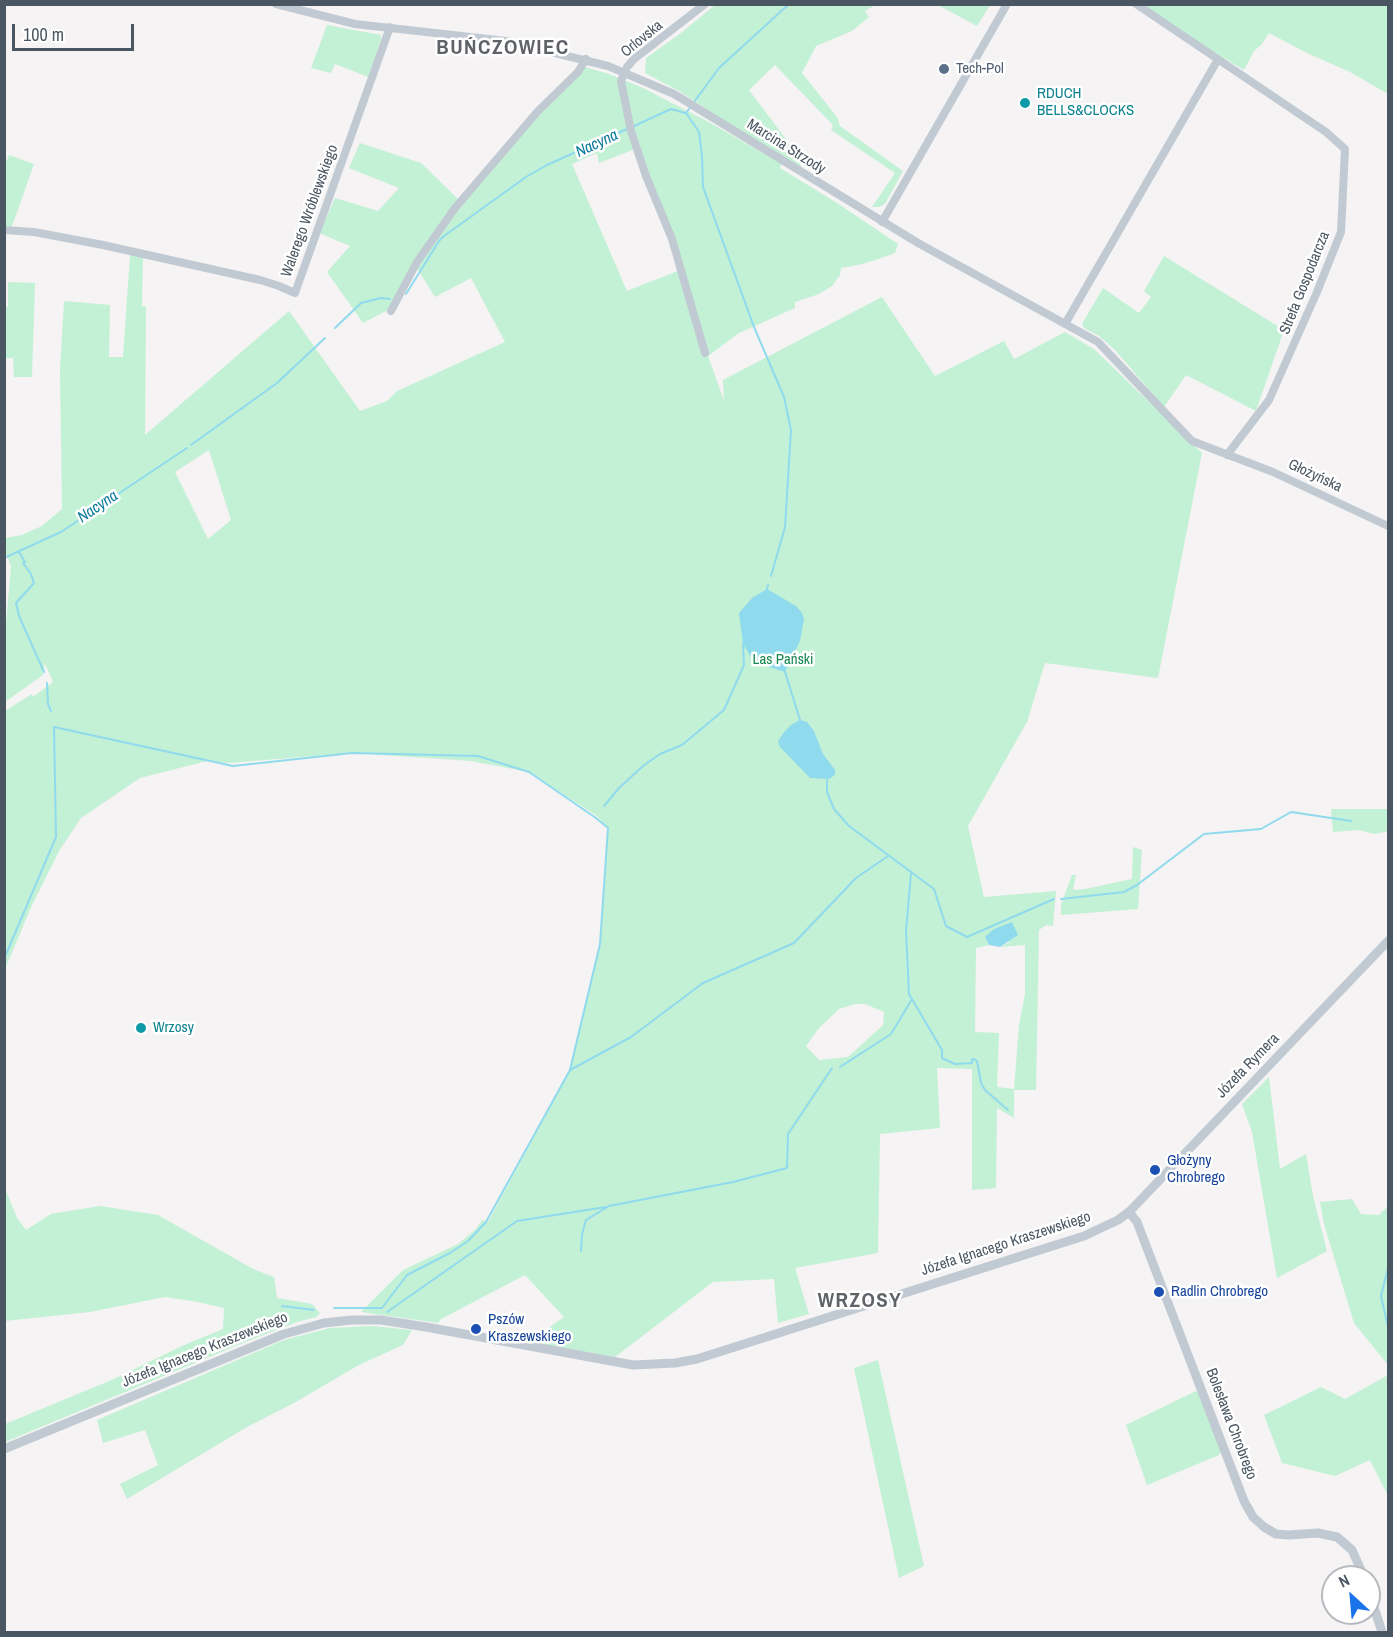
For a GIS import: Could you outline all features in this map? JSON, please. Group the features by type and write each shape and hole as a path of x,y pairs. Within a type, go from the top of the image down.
{"street":[{"name":"Marcina Strzody","path":"276,4 356,24 506,41 586,59 625,72 686,101 882,222 1098,342 1192,441 1218,452"},
{"name":"Orlovska","path":"625,72 634,58 677,28 705,4"},
{"path":"882,222 1007,4"},
{"name":"Strefa Gospodarcza","path":"1136,4 1217,61 1326,132 1345,149 1341,232 1273,392 1227,455"},
{"name":"Walerego Wróblewskiego","path":"4,230 34,232 104,245 260,280 295,293 390,27"},
{"path":"391,311 417,262 455,208 538,111 578,72 586,59"},
{"path":"1065,324 1217,61"},
{"path":"625,72 621,81 630,128 646,176 672,239 705,353"},
{"name":"Głożyńska","path":"1218,452 1273,472 1389,526"},
{"name":"Józefa Rymera","path":"1118,1220 1129,1212 1389,941"},
{"name":"Bolesława Chrobrego","path":"1129,1212 1137,1222 1244,1501 1253,1517 1276,1534 1318,1533 1337,1537 1352,1550 1359,1565"},
{"name":"Józefa Ignacego Kraszewskiego","path":"4,1449 284,1334 324,1323 381,1320 633,1365 675,1363 697,1359 1084,1236 1118,1220"}],"green space":[{"path":"715,5 875,5 865,11 869,17 852,31 816,46 802,73 837,117 840,126 903,171 885,204 872,207 895,173 831,130 833,125 775,65 749,90 798,155 802,172 679,91 645,73 646,58"},
{"path":"938,5 990,5 977,26"},
{"path":"1144,5 1388,5 1388,94 1350,72 1269,33 1254,51 1244,70 1200,44"},
{"path":"327,25 381,35 368,77 335,64 331,73 311,68"},
{"name":"Las Pański","path":"585,67 641,87 782,164 780,168 898,244 895,253 863,264 841,268 840,275 832,286 819,294 795,302 795,308 739,333 708,356 724,401 723,380 882,297 935,376 1004,341 1014,359 1065,332 1094,349 1202,453 1158,678 1045,663 1027,722 968,826 984,897 1056,891 1053,926 1046,925 1039,930 1036,1090 1014,1090 1014,1118 997,1108 996,1188 972,1190 972,1069 937,1068 940,1128 880,1134 878,1253 795,1268 809,1314 778,1323 774,1279 713,1282 615,1357 528,1342 564,1317 525,1275 441,1319 438,1323 361,1312 403,1270 458,1244 476,1229 482,1220 488,1222 570,1070 600,944 608,828 597,816 529,772 471,761 352,753 228,763 207,761 140,778 81,818 59,851 32,905 5,969 5,711 32,694 33,697 53,682 45,663 43,675 5,702 4,647 11,566 5,551 5,538 22,535 42,526 62,509 60,370 64,301 110,305 109,357 123,357 130,255 143,257 142,306 146,307 145,435 289,311 360,411 387,401 397,391 505,342 471,278 435,297 413,262 388,310 363,323 327,272 350,246 319,233 335,198 378,211 399,188 349,168 360,143 421,163 458,199","holes":["640,147 680,270 627,291 572,164 597,153 599,163","209,450 231,520 208,539 175,472","985,937 1010,942 1000,947 1025,945 1025,994 1019,1025 1014,1089 997,1087 999,1033 975,1032 976,948 989,945","855,1004 865,1004 884,1012 883,1025 848,1057 819,1060 806,1046 819,1028 839,1009"]},
{"path":"9,155 34,164 11,228 5,228 4,167"},
{"path":"1164,256 1284,330 1256,411 1186,375 1164,407 1115,350 1099,336 1084,328 1082,324 1103,288 1139,313 1151,297 1144,291"},
{"path":"8,282 35,283 32,377 14,377 13,358 5,358 4,307 8,307"},
{"path":"1331,809 1388,809 1388,831 1375,834 1359,830 1333,832"},
{"path":"1133,847 1142,850 1138,909 1061,915 1061,904 1072,875 1076,875 1073,890 1132,879"},
{"path":"1269,1077 1280,1169 1306,1154 1313,1196 1327,1251 1277,1278 1252,1132 1242,1104"},
{"path":"4,1186 17,1218 26,1230 51,1214 100,1206 158,1215 253,1269 274,1277 277,1298 312,1304 320,1313 316,1317 243,1343 5,1442 5,1424 114,1379 223,1329 224,1308 165,1297 90,1312 5,1321"},
{"path":"1352,1199 1361,1214 1379,1215 1388,1206 1388,1365 1354,1323 1324,1224 1320,1202"},
{"path":"373,1326 412,1330 403,1345 359,1365 247,1427 127,1499 120,1484 158,1465 145,1430 103,1443 97,1420 284,1340 330,1328"},
{"path":"878,1360 924,1566 899,1578 854,1368"},
{"path":"1388,1375 1388,1496 1370,1460 1335,1476 1282,1463 1264,1415 1321,1387 1345,1399"},
{"path":"1196,1391 1199,1393 1221,1451 1219,1455 1147,1485 1126,1425"}],"water":[{"path":"767,589 796,606 804,619 800,641 785,672 754,662 743,644 739,613 752,598"},
{"path":"800,720 807,722 814,731 823,754 835,770 835,775 829,779 810,778 780,747 778,741 785,731"},
{"path":"1012,922 1018,935 1000,947 989,945 985,937 994,929"}],"waterway":[{"name":"Nacyna","path":"686,113 719,68 789,4"},
{"name":"Nacyna","path":"632,127 671,109 685,113"},
{"path":"686,113 699,132 703,187 754,327 784,397 791,430 785,527 771,576"},
{"name":"Nacyna","path":"406,294 444,236 526,177 547,165 627,129"},
{"name":"Nacyna","path":"335,328 361,303 381,298 390,299"},
{"name":"Nacyna","path":"191,445 277,383 325,338"},
{"name":"Nacyna","path":"4,558 61,532 187,448"},
{"path":"19,552 34,583 16,603 19,616 44,672"},
{"path":"767,589 768,585"},
{"path":"604,806 619,788 643,766 660,754 682,745 724,710 744,665 743,644"},
{"path":"785,672 800,720"},
{"path":"47,683 48,704 51,711"},
{"path":"4,959 56,837 54,727 233,766 352,753 478,756 529,772 608,828 600,944 570,1070 486,1222 468,1241 407,1275 382,1308 334,1308"},
{"path":"827,780 827,792 834,809 849,826 934,889 946,926 967,937 1054,899"},
{"path":"1061,899 1124,892 1137,885 1204,834 1261,829 1291,812 1351,821"},
{"path":"570,1070 631,1037 703,983 794,943 856,878 888,856"},
{"path":"911,874 906,931 909,994 942,1050 942,1058 955,1064 972,1063 972,1059 977,1061 981,1083 985,1090 1008,1110"},
{"path":"840,1067 891,1034 912,999"},
{"path":"581,1251 586,1220 609,1206 733,1182 787,1168 788,1134 832,1068"},
{"path":"387,1312 517,1221 606,1207"},
{"path":"1388,1268 1381,1296 1388,1327"},
{"path":"282,1306 314,1310"}],"place":[{"name":"Tech-Pol","path":"944,69"},
{"name":"RDUCH BELLS&CLOCKS","path":"1025,103"},
{"name":"Wrzosy","path":"141,1028"},
{"name":"Głożyny Chrobrego","path":"1155,1170"},
{"name":"Radlin Chrobrego","path":"1159,1292"},
{"name":"Pszów Kraszewskiego","path":"476,1329"}],"district":[{"name":"BUŃCZOWIEC","path":"503,48"},
{"name":"WRZOSY","path":"860,1301"}]}
